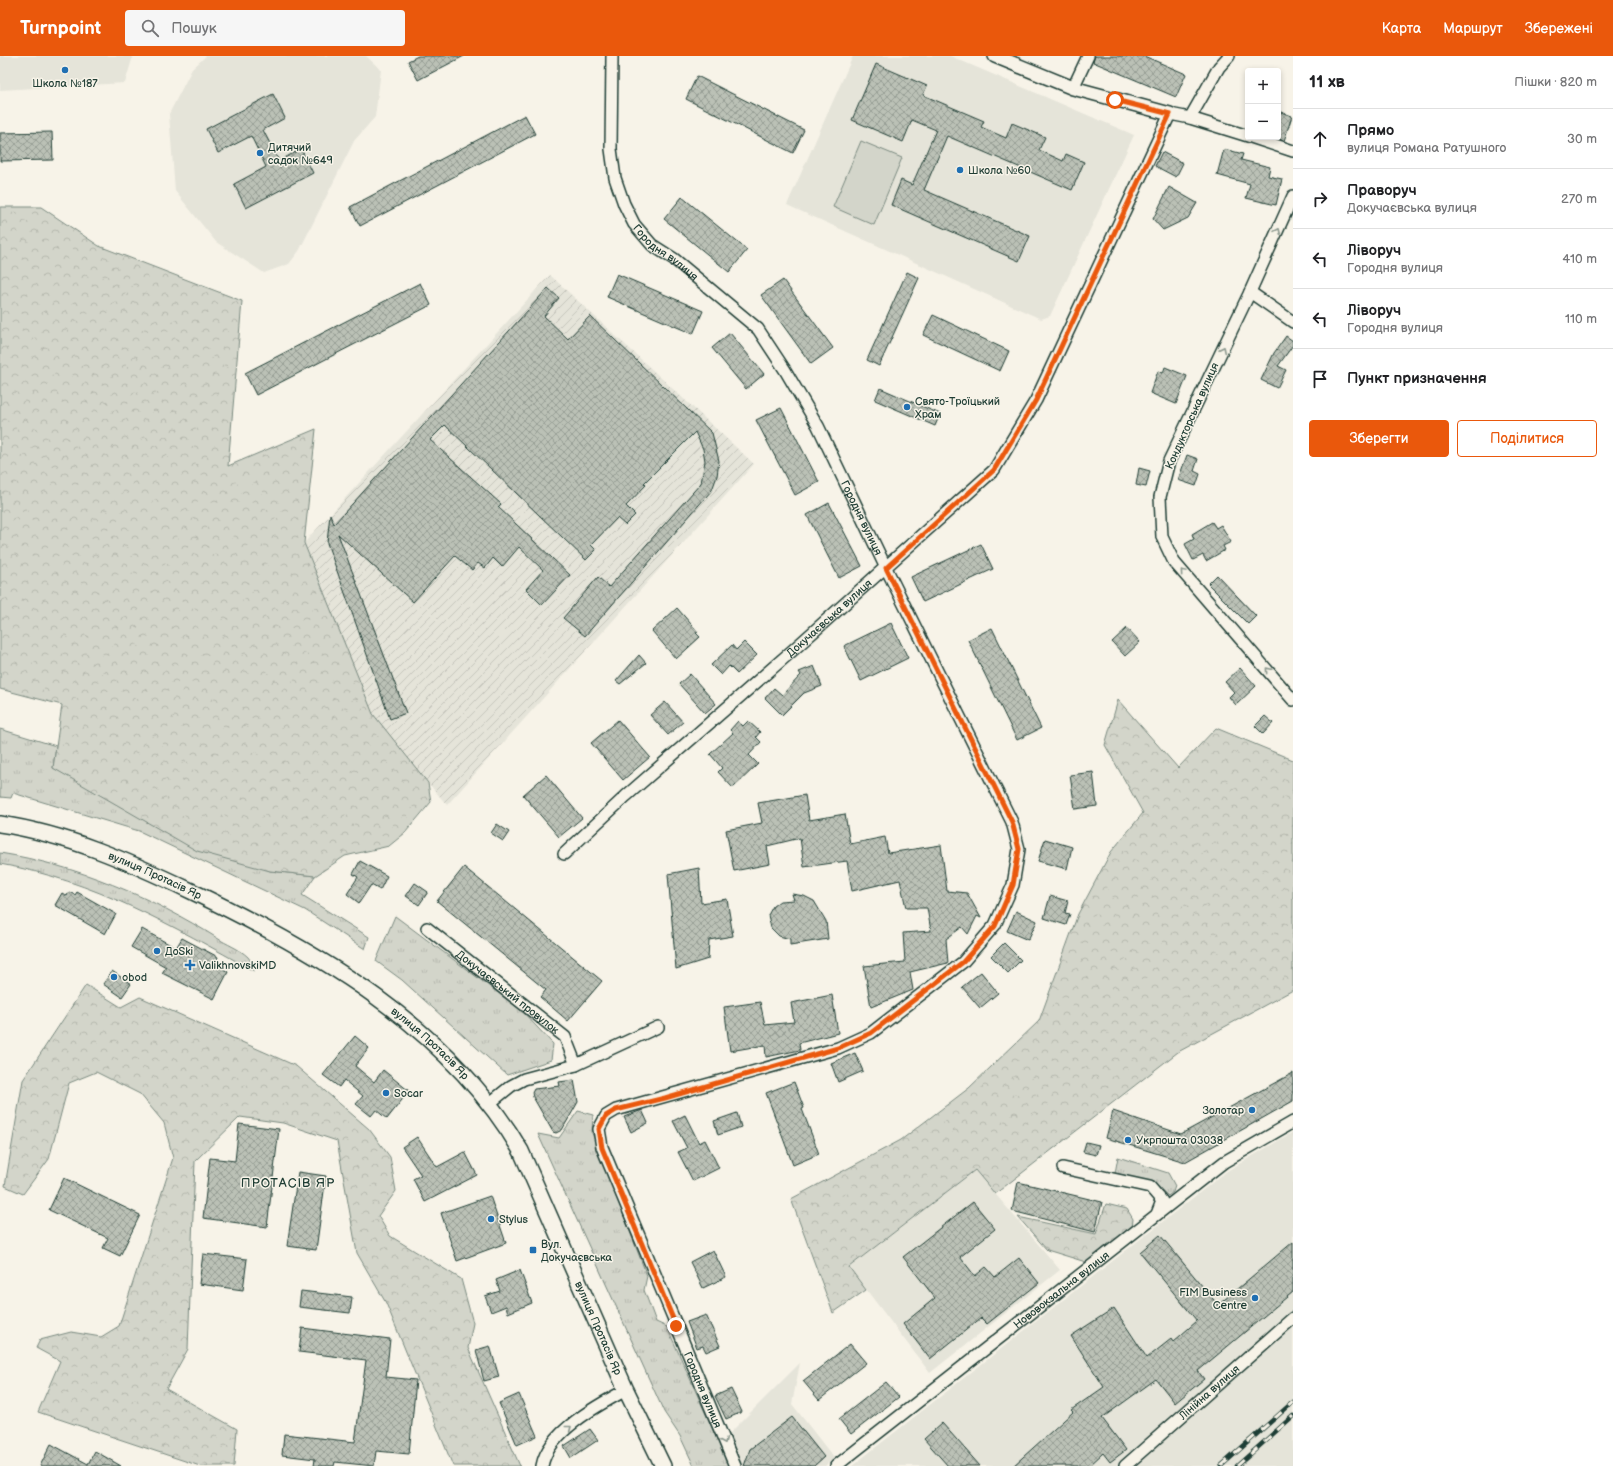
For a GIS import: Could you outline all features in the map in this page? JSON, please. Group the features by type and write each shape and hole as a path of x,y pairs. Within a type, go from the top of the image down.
{"main road":[{"name":"вулиця Протасів Яр","path":"0,824 84,845 128,862 280,934 358,984 432,1041 456,1064 490,1103 505,1123 522,1151 626,1390 663,1466"}],"street":[{"name":"Городня вулиця","path":"612,56 611,149 615,178 624,204 634,224 652,245 674,260 758,329 818,426 886,568 1012,822 1019,849 1013,885 995,926 963,962 871,1033 838,1048 665,1098 616,1110 606,1116 599,1129 602,1148 735,1466"},
{"path":"995,56 1073,88 1190,118 1245,136"},
{"path":"1073,88 1088,56"},
{"path":"1190,118 1219,67 1229,56"},
{"name":"Докучаєвська вулиця","path":"564,854 626,796 886,568 994,470 1036,400 1170,114"},
{"path":"1259,140 1293,150"},
{"name":"Кондукторська вулиця","path":"1293,196 1250,292 1169,461 1160,497 1162,537 1174,562 1293,700"},
{"path":"1250,292 1293,322"},
{"name":"Докучаєвський провулок","path":"427,928 566,1037 576,1065"},
{"path":"490,1103 511,1086 524,1079 576,1065 658,1027"},
{"name":"Нововокзальна вулиця","path":"836,1466 1224,1162 1293,1122"},
{"path":"1063,1168 1150,1187 1162,1201 1157,1215"},
{"name":"Лінійна вулиця","path":"1125,1466 1293,1318"},
{"path":"542,1466 548,1448 558,1436 605,1401 626,1390"}],"shaded area":[{"name":"Школа №187","path":"0,56 133,56 125,83 0,90"},
{"name":"Дитячий садок №649","path":"206,56 366,56 381,70 375,117 354,141 299,251 289,264 264,273 216,242 175,191 169,114 192,69"},
{"name":"Школа №60","path":"853,56 950,56 1134,135 1050,316 1041,319 787,205"},
{"path":"550,275 754,464 447,805 372,717 304,543"},
{"path":"1293,1132 1293,1466 852,1466 1227,1171"},
{"path":"975,1170 1060,1270 930,1373 849,1267"},
{"path":"800,1363 792,1404 834,1458 825,1466 742,1466 729,1434"}],"green space":[{"path":"861,141 902,158 874,225 833,207"},
{"path":"0,207 41,207 99,246 242,301 228,466 316,429 304,543 373,714 428,783 431,802 405,833 389,846 345,856 315,876 270,871 197,851 53,768 62,705 0,689"},
{"path":"1118,700 1178,768 1216,728 1293,760 1293,990 1178,1052 995,1194 975,1170 849,1267 866,1290 833,1313 791,1199 901,1140 969,1088 1039,1021 1078,914 1111,852 1143,813 1105,745"},
{"path":"0,729 56,746 53,768 270,871 315,876 302,895 369,937 365,949 305,910 139,831 13,793 11,798 0,797"},
{"path":"0,853 28,858 85,874 140,896 192,923 245,954 249,958 254,971 163,922 100,893 68,881 34,871 0,864"},
{"path":"395,916 521,1010 553,1044 551,1060 507,1075 402,980 376,961"},
{"path":"86,985 121,1007 140,997 296,1066 369,1129 390,1157 396,1191 378,1216 390,1236 461,1279 473,1323 468,1348 520,1466 453,1466 386,1303 357,1253 337,1141 283,1123 240,1117 195,1161 188,1349 166,1389 237,1429 234,1466 200,1466 38,1412 60,1361 36,1348 40,1340 71,1332 101,1337 119,1326 173,1158 164,1123 140,1094 96,1072 69,1083 49,1159 23,1194 5,1186 23,1080"},
{"path":"578,1111 593,1115 592,1133 647,1276 644,1290 656,1322 667,1327 729,1466 694,1466 680,1436 664,1412 538,1134 559,1138"},
{"path":"1118,1157 1168,1173 1175,1186 1173,1192 1168,1196 1154,1183 1115,1173"},
{"path":"1106,1204 1127,1209 1133,1219 1132,1229 1089,1263 1047,1250 1018,1217 1096,1234"}],"building":[{"path":"418,56 464,56 418,80 408,61"},
{"path":"1095,56 1144,56 1186,74 1176,97 1093,62"},
{"path":"876,64 927,86 923,95 984,121 981,127 1006,138 1012,123 1045,137 1039,150 1063,161 1066,154 1084,162 1072,190 947,136 924,190 1030,236 1019,261 891,205 901,180 912,185 936,130 912,120 903,142 852,120"},
{"path":"697,76 804,130 793,153 686,99"},
{"path":"273,94 285,118 263,130 279,161 301,149 313,173 246,208 234,184 266,167 251,136 218,153 206,129"},
{"path":"1281,112 1292,116 1284,141 1281,140"},
{"path":"525,115 535,134 360,226 350,207"},
{"path":"52,132 53,160 0,161 0,133"},
{"path":"1224,149 1243,154 1241,160 1270,167 1268,176 1282,179 1276,205 1246,198 1250,184 1217,175"},
{"path":"1162,152 1183,163 1176,177 1155,166"},
{"path":"1169,187 1197,203 1188,218 1163,230 1153,219"},
{"path":"682,197 747,250 729,272 664,219"},
{"path":"907,272 919,278 879,366 867,360"},
{"path":"617,274 703,311 693,334 607,297"},
{"path":"783,280 833,348 811,364 761,295"},
{"path":"420,283 431,305 256,395 245,373"},
{"path":"548,288 559,298 544,316 568,339 590,316 712,433 719,461 717,476 712,490 585,636 563,618 598,577 609,587 701,483 705,461 703,449 695,432 644,483 646,485 626,506 635,515 625,525 617,518 591,545 596,550 586,560 445,425 430,440 501,504 498,507 570,575 542,605 526,589 543,570 519,547 502,567 493,558 485,568 478,563 472,570 455,556 413,602 338,534 406,713 390,719 327,543 330,514 334,524"},
{"path":"933,315 1009,351 1000,371 923,335"},
{"path":"730,333 764,374 746,389 712,348"},
{"path":"1286,336 1293,341 1293,345 1278,366 1286,370 1277,388 1261,380 1274,353"},
{"path":"1165,367 1187,376 1176,404 1150,393 1158,371 1163,373"},
{"name":"Свято-Троїцький Храм","path":"880,388 940,414 935,426 875,400"},
{"path":"781,408 819,482 795,495 756,420"},
{"path":"1187,455 1198,459 1194,471 1200,474 1196,486 1178,480"},
{"path":"1139,468 1150,471 1146,487 1136,485"},
{"path":"829,503 862,566 839,578 807,515"},
{"path":"1212,522 1216,528 1221,525 1231,542 1223,546 1225,550 1206,561 1203,555 1193,560 1185,544 1194,539 1192,534"},
{"path":"981,544 993,569 923,602 911,577"},
{"path":"1217,575 1256,616 1248,624 1208,584"},
{"path":"677,608 698,632 696,633 700,637 676,659 652,631"},
{"path":"891,623 908,658 861,681 844,646"},
{"path":"992,628 1041,728 1017,740 968,640"},
{"path":"1127,628 1140,642 1125,656 1112,642"},
{"path":"744,642 757,655 737,674 729,666 721,675 711,665 732,645 736,650"},
{"path":"639,655 646,663 620,684 616,681"},
{"path":"814,666 822,686 804,693 782,715 765,698 774,688 782,695 801,675 799,672"},
{"path":"1240,668 1256,686 1236,705 1229,697 1234,692 1225,682"},
{"path":"690,674 716,704 705,713 679,684"},
{"path":"665,702 683,722 668,735 650,715"},
{"path":"1265,716 1273,723 1263,734 1255,726"},
{"path":"618,720 650,757 623,780 591,743"},
{"path":"738,721 743,726 748,721 760,732 756,737 761,742 749,755 758,764 733,788 718,772 722,768 710,754 733,733 730,730"},
{"path":"1093,772 1097,806 1075,809 1070,775"},
{"path":"546,775 582,818 559,837 523,795"},
{"path":"805,795 809,820 845,814 850,844 885,837 888,853 941,845 947,891 967,893 981,918 977,916 968,934 962,927 946,939 948,963 910,972 913,990 871,1007 864,966 905,962 903,933 931,931 927,908 906,908 900,880 852,891 847,861 804,867 800,838 767,846 770,864 734,871 726,830 762,823 758,803"},
{"path":"497,824 509,832 503,841 491,833"},
{"path":"1045,839 1072,847 1067,869 1038,861"},
{"path":"360,861 387,876 380,890 371,885 359,903 347,894 358,877 353,874"},
{"path":"464,867 602,981 568,1021 540,997 546,990 437,901"},
{"path":"699,868 701,903 727,899 733,936 709,940 708,959 676,969 668,874"},
{"path":"415,883 428,892 419,905 406,896"},
{"path":"69,892 75,895 77,892 116,914 105,934 55,905 62,893 67,896"},
{"path":"792,894 804,896 814,901 826,921 828,939 790,945 790,939 779,936 771,928 768,915 773,906 780,901 794,900"},
{"path":"1050,896 1068,901 1065,913 1070,914 1066,925 1044,918"},
{"path":"1016,911 1037,921 1028,940 1007,931"},
{"path":"142,929 176,948 182,938 218,957 215,964 228,972 214,999 162,973 166,967 131,947"},
{"path":"1004,943 1021,960 1008,973 991,956"},
{"path":"112,971 131,984 122,997 103,984"},
{"path":"981,972 998,993 980,1008 962,987"},
{"path":"832,995 838,1033 799,1043 800,1050 766,1057 765,1045 730,1051 724,1007 760,1002 765,1025 794,1022 791,1003"},
{"path":"355,1036 369,1048 355,1066 374,1082 383,1070 409,1091 387,1119 376,1110 371,1116 356,1104 363,1096 344,1080 339,1087 323,1075"},
{"path":"855,1053 863,1071 838,1082 831,1063"},
{"path":"1293,1073 1293,1101 1185,1162 1106,1138 1113,1111 1181,1134"},
{"path":"574,1080 578,1102 562,1130 556,1133 553,1132 532,1093 534,1089 560,1086 559,1082"},
{"path":"794,1082 804,1108 802,1109 819,1154 793,1165 766,1093"},
{"path":"642,1110 648,1123 631,1132 624,1117"},
{"path":"737,1113 741,1127 718,1135 714,1121"},
{"path":"685,1115 699,1143 705,1140 719,1168 693,1181 678,1152 687,1148 673,1121"},
{"path":"239,1124 279,1129 267,1227 203,1218 210,1158 235,1161"},
{"path":"417,1137 437,1167 465,1152 477,1175 425,1202 413,1179 421,1175 402,1147"},
{"path":"1086,1142 1099,1145 1096,1155 1083,1152"},
{"path":"298,1172 326,1176 316,1250 287,1246"},
{"path":"64,1178 140,1215 120,1256 103,1248 108,1238 49,1210"},
{"path":"1018,1182 1102,1202 1095,1232 1012,1211"},
{"path":"490,1196 506,1243 457,1261 441,1213"},
{"path":"973,1202 995,1229 960,1257 975,1276 986,1267 995,1277 1019,1258 1039,1283 987,1324 981,1318 930,1359 903,1324 935,1298 903,1257"},
{"path":"1160,1235 1218,1305 1293,1242 1293,1292 1198,1371 1204,1379 1175,1403 1156,1379 1102,1418 1126,1450 1110,1462 1103,1453 1089,1466 1013,1466 1073,1412 1071,1410 1104,1387 1071,1336 1114,1308 1147,1358 1171,1339 1173,1342 1197,1321 1140,1252"},
{"path":"713,1250 726,1277 703,1288 690,1262"},
{"path":"203,1254 247,1259 243,1290 199,1284"},
{"path":"520,1270 532,1303 508,1313 506,1306 491,1312 485,1296 500,1291 496,1280"},
{"path":"301,1291 352,1297 350,1313 299,1307"},
{"path":"706,1315 720,1346 706,1352 703,1346 697,1348 687,1322"},
{"path":"302,1328 390,1339 386,1377 416,1380 409,1454 376,1451 374,1466 335,1462 334,1466 314,1466 315,1459 282,1455 284,1434 355,1442 366,1360 299,1352"},
{"path":"850,1344 866,1363 819,1400 803,1381"},
{"path":"490,1346 499,1377 484,1381 476,1350"},
{"path":"886,1382 899,1397 851,1434 839,1419"},
{"path":"731,1389 742,1412 726,1419 715,1396"},
{"path":"519,1394 537,1436 517,1445 499,1403"},
{"path":"792,1417 824,1457 814,1466 744,1466 750,1449"},
{"path":"942,1423 980,1466 948,1466 924,1439"},
{"path":"590,1429 598,1440 571,1458 564,1446"},
{"path":"51,1444 88,1464 95,1451 121,1466 40,1466"}],"railway":[{"path":"1221,1466 1293,1402"},
{"path":"1237,1466 1293,1416"}],"place":[{"name":"Школа №187","path":"65,70"},
{"name":"Дитячий садок №649","path":"260,153"},
{"name":"Школа №60","path":"960,170"},
{"name":"Свято-Троїцький Храм","path":"907,407"},
{"name":"ДоSki","path":"157,951"},
{"name":"ValikhnovskiMD","path":"190,965"},
{"name":"obod","path":"114,977"},
{"name":"Socar","path":"386,1093"},
{"name":"Золотар","path":"1252,1110"},
{"name":"Укрпошта 03038","path":"1128,1140"},
{"name":"Stylus","path":"491,1219"},
{"name":"Вул. Докучаєвська","path":"533,1250"},
{"name":"FIM Business Centre","path":"1255,1298"}],"district":[{"name":"ПРОТАСІВ ЯР","path":"288,1183"}],"route":[{"path":"676,1326 602,1148 599,1129 606,1116 616,1110 665,1098 767,1067 838,1048 871,1033 963,962 995,926 1013,885 1019,849 1012,822 886,568 994,470 1036,400 1170,114 1115,100"}]}
